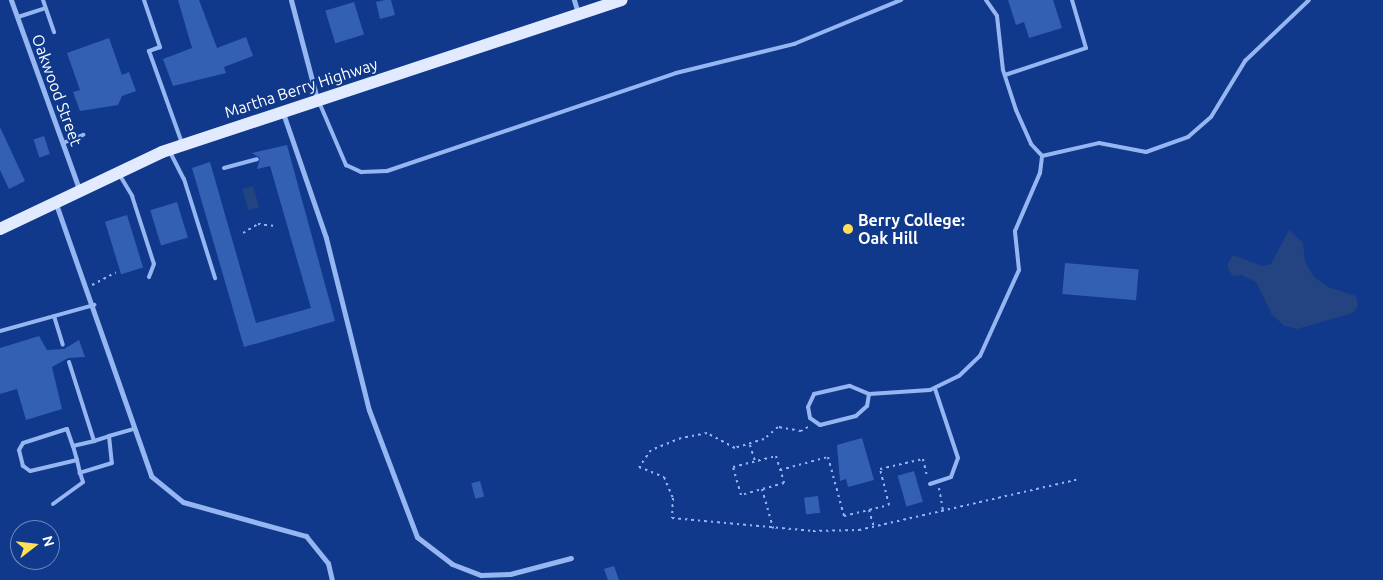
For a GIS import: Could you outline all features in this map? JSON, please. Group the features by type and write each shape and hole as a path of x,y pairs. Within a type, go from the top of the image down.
{"main road":[{"name":"Martha Berry Highway","path":"0,229 79,189 182,145 282,110 621,0"}],"street":[{"name":"Oakwood Street","path":"12,0 79,189"},
{"path":"291,0 317,99"},
{"path":"574,0 578,14"},
{"path":"282,110 326,238 369,410 417,537 452,564 481,575 510,574 571,558"},
{"path":"55,201 94,305 147,469 167,493 201,508 306,536 324,556 332,580"}],"lane":[{"path":"42,0 54,32"},
{"path":"144,0 160,47 149,51 182,145"},
{"path":"317,99 346,165 361,172 387,171 676,73 794,44 900,0"},
{"path":"869,394 867,406 856,416 826,425 815,423 808,407 814,394 850,386 869,394 934,389 959,376 980,356 1012,291 1020,260 1015,231 1040,173 1042,156 1025,132 1005,75 999,25 986,0"},
{"path":"1005,75 1086,48 1072,0"},
{"path":"1042,156 1099,143 1146,152 1188,137 1211,117 1245,61 1309,0"},
{"path":"18,17 45,8"},
{"path":"63,143 83,135"},
{"path":"169,150 184,180 215,278"},
{"path":"224,168 256,159"},
{"path":"118,172 132,196 154,264 149,277"},
{"path":"0,331 94,305"},
{"path":"54,316 63,344"},
{"path":"69,362 94,440"},
{"path":"930,484 938,483 950,477 958,458 934,389"},
{"path":"53,504 83,482 80,473 77,460 73,446 67,429 23,443 19,450 23,466 30,471 77,460"},
{"path":"73,446 133,429"},
{"path":"80,473 112,463 109,436"}],"path":[{"path":"243,233 258,224 275,226"},
{"path":"87,287 116,272"},
{"path":"815,423 801,431 778,427 750,444 735,448 718,436 694,436 651,450 639,467 664,478 674,498 672,518 813,531 874,527 1076,480"},
{"path":"750,444 755,462"},
{"path":"776,456 780,470 784,483 741,495 733,467 776,456"},
{"path":"780,470 828,457 844,516 889,505 880,469 923,459 930,484"},
{"path":"938,483 944,510"},
{"path":"762,489 773,528"},
{"path":"870,510 874,527"}],"water":[{"path":"253,186 259,207 248,210 242,189"},
{"path":"1289,230 1303,243 1305,262 1314,277 1328,287 1356,296 1358,306 1353,313 1297,329 1285,326 1272,315 1256,282 1241,275 1232,276 1227,265 1233,255 1262,266 1271,264"}],"building":[{"path":"178,0 199,0 217,48 246,37 253,56 224,67 226,73 173,86 163,59 192,48"},
{"path":"391,0 395,15 380,19 376,2"},
{"path":"1008,0 1053,0 1062,28 1029,38 1024,22 1016,25"},
{"path":"354,2 364,35 335,43 325,11"},
{"path":"109,38 122,75 129,72 136,91 122,96 118,105 80,111 73,92 80,90 67,53"},
{"path":"0,127 25,181 9,189 0,170"},
{"path":"44,136 50,154 39,157 34,139"},
{"path":"287,145 335,321 244,347 192,168 210,162 256,323 311,308 270,166 257,169 260,158 252,153"},
{"path":"177,202 188,237 161,246 150,210"},
{"path":"127,215 143,268 121,274 105,222"},
{"path":"1065,263 1139,269 1136,300 1062,294"},
{"path":"39,336 47,350 64,349 79,340 85,357 68,358 52,367 62,409 26,420 17,389 0,394 0,348"},
{"path":"862,438 874,480 848,487 846,479 840,481 837,445"},
{"path":"914,471 923,502 906,506 898,476"},
{"path":"480,481 484,496 475,499 471,483"},
{"path":"818,496 820,513 806,515 804,498"},
{"path":"614,566 619,580 608,580 604,569"}],"place":[{"name":"Berry College: Oak Hill","path":"848,229"}]}
